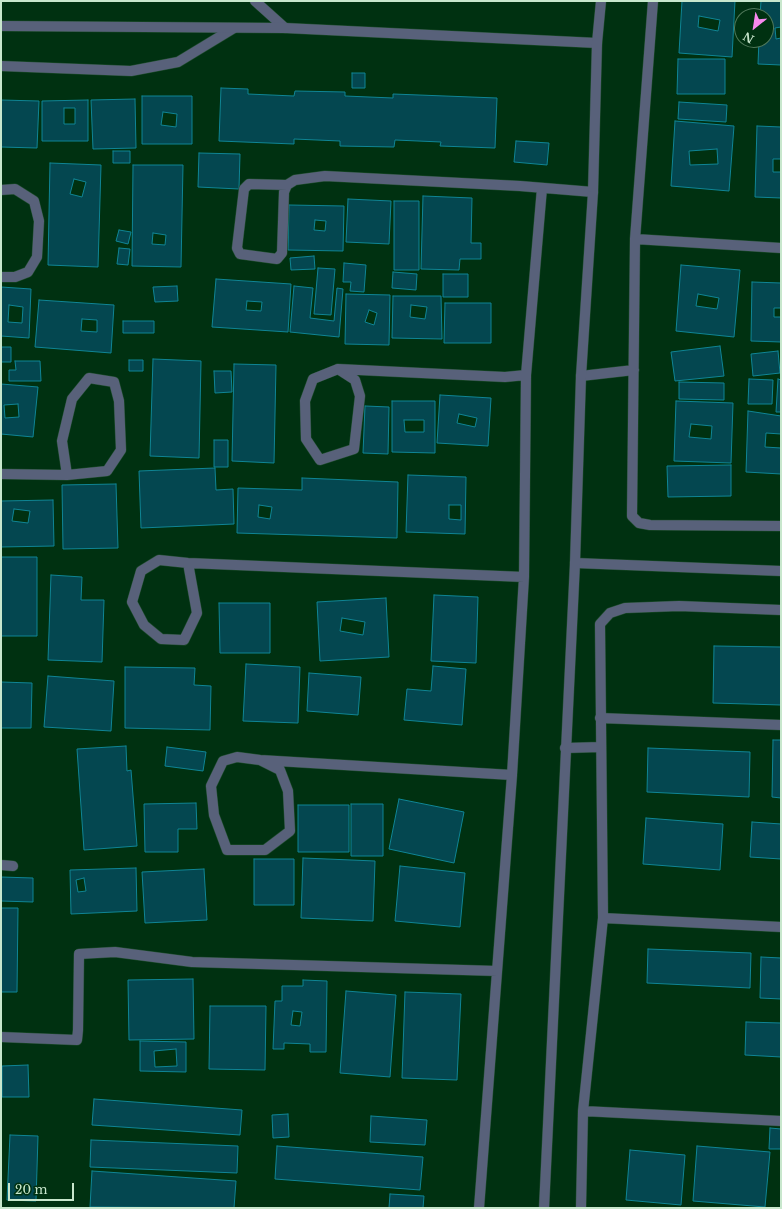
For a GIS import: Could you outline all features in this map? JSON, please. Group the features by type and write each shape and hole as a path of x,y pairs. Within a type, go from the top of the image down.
{"street":[{"path":"255,1 285,28"},
{"path":"544,1208 575,563 582,376 593,192 597,43 601,1"},
{"path":"653,1 634,239 632,516 639,523 650,525 781,526"},
{"path":"1,26 285,28 597,43"},
{"path":"1,66 131,71 178,62 234,28"},
{"path":"287,185 284,192 282,253 276,259 240,254 237,248 244,189 249,184 287,185 295,180 325,176 593,192"},
{"path":"479,1208 512,774 524,578 526,375 542,188"},
{"path":"1,190 15,189 34,201 39,221 37,258 28,272 15,277 1,277"},
{"path":"634,239 781,248"},
{"path":"338,369 355,380 360,396 354,450 320,460 306,439 304,401 313,379 338,369 505,377 526,375"},
{"path":"582,376 634,370"},
{"path":"1,474 67,475 107,471 121,450 119,401 114,382 89,378 72,399 62,441 67,475"},
{"path":"188,563 197,613 184,640 161,639 144,626 132,602 140,571 159,560 188,563 524,578"},
{"path":"575,563 781,571"},
{"path":"581,1208 583,1111 603,918 600,624 610,614 625,608 679,606 781,610"},
{"path":"600,718 781,725"},
{"path":"565,748 601,747"},
{"path":"260,760 280,770 288,791 290,831 265,850 227,850 214,815 210,786 223,761 237,757 260,760 512,774"},
{"path":"1,865 13,866"},
{"path":"603,918 781,927"},
{"path":"1,1037 77,1040 79,954 115,952 192,962 497,971"},
{"path":"583,1111 781,1121"}],"building":[{"path":"682,1 735,1 732,57 679,53","holes":["699,16 720,20 718,31 698,27"]},
{"path":"761,1 781,1 781,27 775,28 776,39 781,38 781,65 758,64 759,48 774,48 774,8 761,8"},
{"path":"678,59 725,59 725,94 677,94"},
{"path":"352,73 365,73 365,88 352,88"},
{"path":"221,88 248,89 248,94 294,96 295,91 345,92 345,96 393,98 393,94 497,98 495,148 440,146 441,142 395,140 394,147 340,146 340,141 294,139 294,144 219,141"},
{"path":"142,96 192,96 192,144 142,144","holes":["163,112 177,114 176,127 161,125"]},
{"path":"135,99 136,148 93,149 91,100"},
{"path":"1,100 39,101 37,148 1,147"},
{"path":"88,100 88,141 42,141 42,101","holes":["64,108 75,108 75,124 64,124"]},
{"path":"679,102 727,105 726,122 678,119"},
{"path":"675,121 734,126 729,191 671,186","holes":["717,149 718,164 690,165 689,151"]},
{"path":"757,126 781,127 781,159 773,159 773,172 781,172 781,198 755,197"},
{"path":"516,141 549,143 547,165 514,162"},
{"path":"113,151 130,151 130,163 113,163"},
{"path":"199,153 240,154 239,189 198,187"},
{"path":"50,163 101,165 98,267 48,265","holes":["74,179 86,182 82,197 70,194"]},
{"path":"133,165 183,165 181,267 132,266","holes":["153,233 166,235 165,245 152,244"]},
{"path":"423,196 472,198 471,243 481,243 481,259 460,259 459,270 421,269"},
{"path":"348,199 391,201 389,244 346,242"},
{"path":"394,201 419,201 419,270 394,270"},
{"path":"289,205 344,206 343,251 288,250","holes":["315,220 326,221 325,231 314,230"]},
{"path":"119,230 131,232 128,244 116,241"},
{"path":"119,248 130,249 128,265 117,264"},
{"path":"314,256 315,269 291,270 290,258"},
{"path":"344,263 366,265 364,292 350,291 351,282 343,282"},
{"path":"681,265 740,270 734,337 676,331","holes":["698,294 719,298 717,309 696,306"]},
{"path":"318,268 335,269 331,315 314,314"},
{"path":"393,272 417,274 416,290 392,288"},
{"path":"443,274 468,274 468,297 443,297"},
{"path":"216,279 291,284 288,332 212,327","holes":["247,301 262,302 261,311 246,310"]},
{"path":"752,282 781,283 781,308 774,308 774,317 781,317 781,342 751,341"},
{"path":"177,286 178,301 155,302 153,287"},
{"path":"294,286 313,288 310,318 334,321 337,288 343,289 339,337 290,332"},
{"path":"1,287 31,289 29,338 1,336","holes":["9,305 23,307 22,323 8,322"]},
{"path":"346,294 390,295 389,345 345,344","holes":["369,310 377,313 374,325 365,322"]},
{"path":"393,296 441,296 442,339 392,338","holes":["411,305 427,307 425,319 410,317"]},
{"path":"39,300 114,305 111,353 35,347","holes":["82,319 97,320 97,332 81,331"]},
{"path":"445,303 491,303 491,343 444,343"},
{"path":"123,321 154,321 154,333 123,333"},
{"path":"720,346 724,376 675,381 671,352"},
{"path":"1,347 11,347 11,362 1,362"},
{"path":"778,351 780,373 753,376 751,354"},
{"path":"153,359 201,361 199,458 150,456"},
{"path":"129,360 143,360 143,371 129,371"},
{"path":"15,361 40,361 41,381 9,381 9,370 16,370"},
{"path":"234,364 276,365 274,463 232,461"},
{"path":"214,371 231,371 232,392 215,393"},
{"path":"749,379 773,380 772,404 748,404"},
{"path":"778,379 781,380 781,412 776,412"},
{"path":"679,382 724,383 724,400 679,399"},
{"path":"1,384 38,387 33,437 1,434","holes":["18,404 19,417 5,418 4,405"]},
{"path":"440,395 491,398 488,446 437,443","holes":["459,414 477,418 475,427 457,423"]},
{"path":"392,401 435,401 435,453 392,452","holes":["404,420 424,420 424,432 405,432"]},
{"path":"676,401 733,403 731,463 674,461","holes":["691,424 712,426 711,439 689,437"]},
{"path":"365,406 389,407 388,454 363,453"},
{"path":"748,411 781,416 781,434 766,433 765,447 781,448 781,474 746,472"},
{"path":"214,440 228,440 228,467 214,467"},
{"path":"731,465 731,496 668,497 667,466"},
{"path":"215,468 216,490 233,489 234,524 141,528 139,471"},
{"path":"408,475 466,477 465,534 406,532","holes":["449,505 461,505 461,520 449,519"]},
{"path":"302,478 398,482 397,538 237,533 238,488 302,490","holes":["259,505 272,507 270,519 258,517"]},
{"path":"116,484 118,548 63,549 62,485"},
{"path":"53,500 54,546 1,547 1,501","holes":["14,509 30,511 28,523 12,521"]},
{"path":"1,557 37,557 37,636 1,636"},
{"path":"51,575 82,577 81,600 104,600 102,662 48,660"},
{"path":"434,595 478,597 476,663 431,661"},
{"path":"386,598 389,657 320,661 317,602","holes":["342,618 365,622 363,635 340,631"]},
{"path":"219,603 270,603 270,653 220,653"},
{"path":"714,646 781,647 781,705 713,703"},
{"path":"246,664 300,667 298,723 243,721"},
{"path":"433,666 466,669 462,725 404,720 407,689 431,691"},
{"path":"125,667 195,668 194,685 211,686 210,730 125,728"},
{"path":"309,673 361,677 358,715 307,711"},
{"path":"48,676 114,681 111,731 44,727"},
{"path":"1,682 32,683 31,728 1,728"},
{"path":"773,740 781,740 781,798 772,797"},
{"path":"126,746 127,771 131,770 137,846 84,850 77,749"},
{"path":"167,747 206,752 203,771 165,766"},
{"path":"648,748 750,752 749,797 647,792"},
{"path":"399,799 464,812 454,863 389,849"},
{"path":"196,803 197,829 178,829 178,852 145,852 144,804"},
{"path":"351,804 383,804 383,856 351,856"},
{"path":"298,805 349,805 349,852 298,852"},
{"path":"646,818 723,824 720,870 643,864"},
{"path":"752,822 781,824 781,859 750,857"},
{"path":"303,858 375,861 373,921 301,918"},
{"path":"254,859 294,859 294,905 254,905"},
{"path":"400,866 465,873 460,927 395,921"},
{"path":"136,868 137,911 71,914 70,870","holes":["84,878 86,891 78,892 76,880"]},
{"path":"204,869 207,920 145,923 142,872"},
{"path":"1,877 33,878 33,902 1,901"},
{"path":"1,908 18,908 17,992 1,992"},
{"path":"648,949 751,953 750,988 647,983"},
{"path":"761,957 781,958 781,999 760,998"},
{"path":"193,979 194,1039 129,1040 128,980"},
{"path":"303,980 327,981 326,1052 310,1052 310,1044 284,1043 284,1049 273,1049 275,1001 282,1001 282,986 303,986","holes":["293,1011 302,1012 300,1026 291,1025"]},
{"path":"346,991 396,995 390,1077 340,1073"},
{"path":"405,992 461,994 457,1080 402,1078"},
{"path":"210,1006 266,1006 265,1070 209,1069"},
{"path":"746,1022 781,1023 781,1057 745,1055"},
{"path":"140,1041 186,1042 186,1072 140,1071","holes":["176,1049 177,1066 155,1067 154,1051"]},
{"path":"28,1065 29,1097 2,1097 2,1066"},
{"path":"94,1099 242,1110 240,1135 92,1125"},
{"path":"288,1114 289,1137 273,1138 272,1115"},
{"path":"371,1116 427,1120 425,1145 370,1142"},
{"path":"770,1128 781,1129 781,1149 769,1149"},
{"path":"10,1135 38,1136 36,1201 7,1200"},
{"path":"91,1140 238,1146 237,1173 90,1167"},
{"path":"277,1146 423,1157 420,1190 275,1179"},
{"path":"697,1146 770,1152 765,1207 693,1201"},
{"path":"630,1150 685,1155 681,1205 626,1200"},
{"path":"92,1171 236,1181 234,1208 90,1207"},
{"path":"390,1194 424,1196 423,1208 389,1208"}]}
